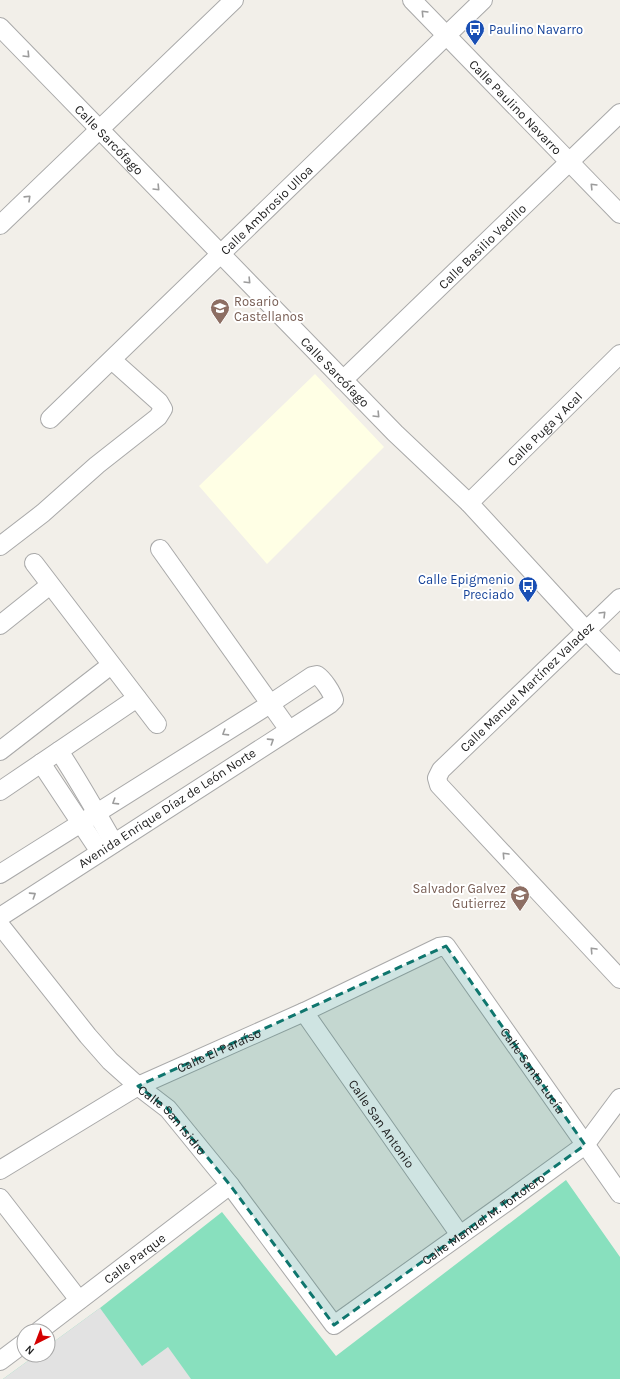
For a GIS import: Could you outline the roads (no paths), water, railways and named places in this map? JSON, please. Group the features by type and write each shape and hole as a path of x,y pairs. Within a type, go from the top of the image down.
{"street":[{"path":"0,225 234,0"},
{"name":"Calle Paulino Navarro","path":"412,0 620,214"},
{"name":"Calle Ambrosio Ulloa","path":"50,419 483,0"},
{"name":"Calle Sarcófago","path":"0,27 395,433 469,503 620,665"},
{"name":"Calle Basilio Vadillo","path":"343,380 620,113"},
{"name":"Calle Puga y Acal","path":"469,503 620,354"},
{"path":"0,546 43,513 97,465 158,417 162,409 159,402 112,360"},
{"path":"160,549 289,730"},
{"path":"34,563 157,724"},
{"path":"0,625 50,585"},
{"name":"Calle Manuel Martínez Valadez","path":"620,598 441,770 437,778 440,785 620,978"},
{"path":"0,751 111,665"},
{"name":"Avenida Enrique Díaz de León Norte","path":"0,917 334,700 333,696 317,675 312,676 270,704"},
{"path":"0,791 137,698"},
{"path":"0,874 270,704"},
{"path":"60,751 76,776 89,818"},
{"path":"42,763 89,818 107,847"},
{"name":"Calle San Isidro","path":"0,925 110,1062 168,1109 230,1185 334,1325"},
{"name":"Calle El Paraíso","path":"0,1170 138,1086 304,1012 387,971 446,946"},
{"name":"Calle Santa Lucía","path":"446,946 620,1194"},
{"name":"Calle San Antonio","path":"304,1012 460,1235"},
{"name":"Calle Manuel M. Tortolero","path":"334,1325 585,1145 620,1098"},
{"name":"Calle Parque","path":"49,1323 230,1185"},
{"path":"0,1198 79,1300"},
{"path":"0,1361 16,1349"}],"place":[{"name":"Paulino Navarro","path":"475,46"},
{"name":"Rosario Castellanos","path":"220,325"},
{"name":"Calle Epigmenio Preciado","path":"528,603"},
{"name":"Salvador Galvez Gutierrez","path":"520,912"}]}
